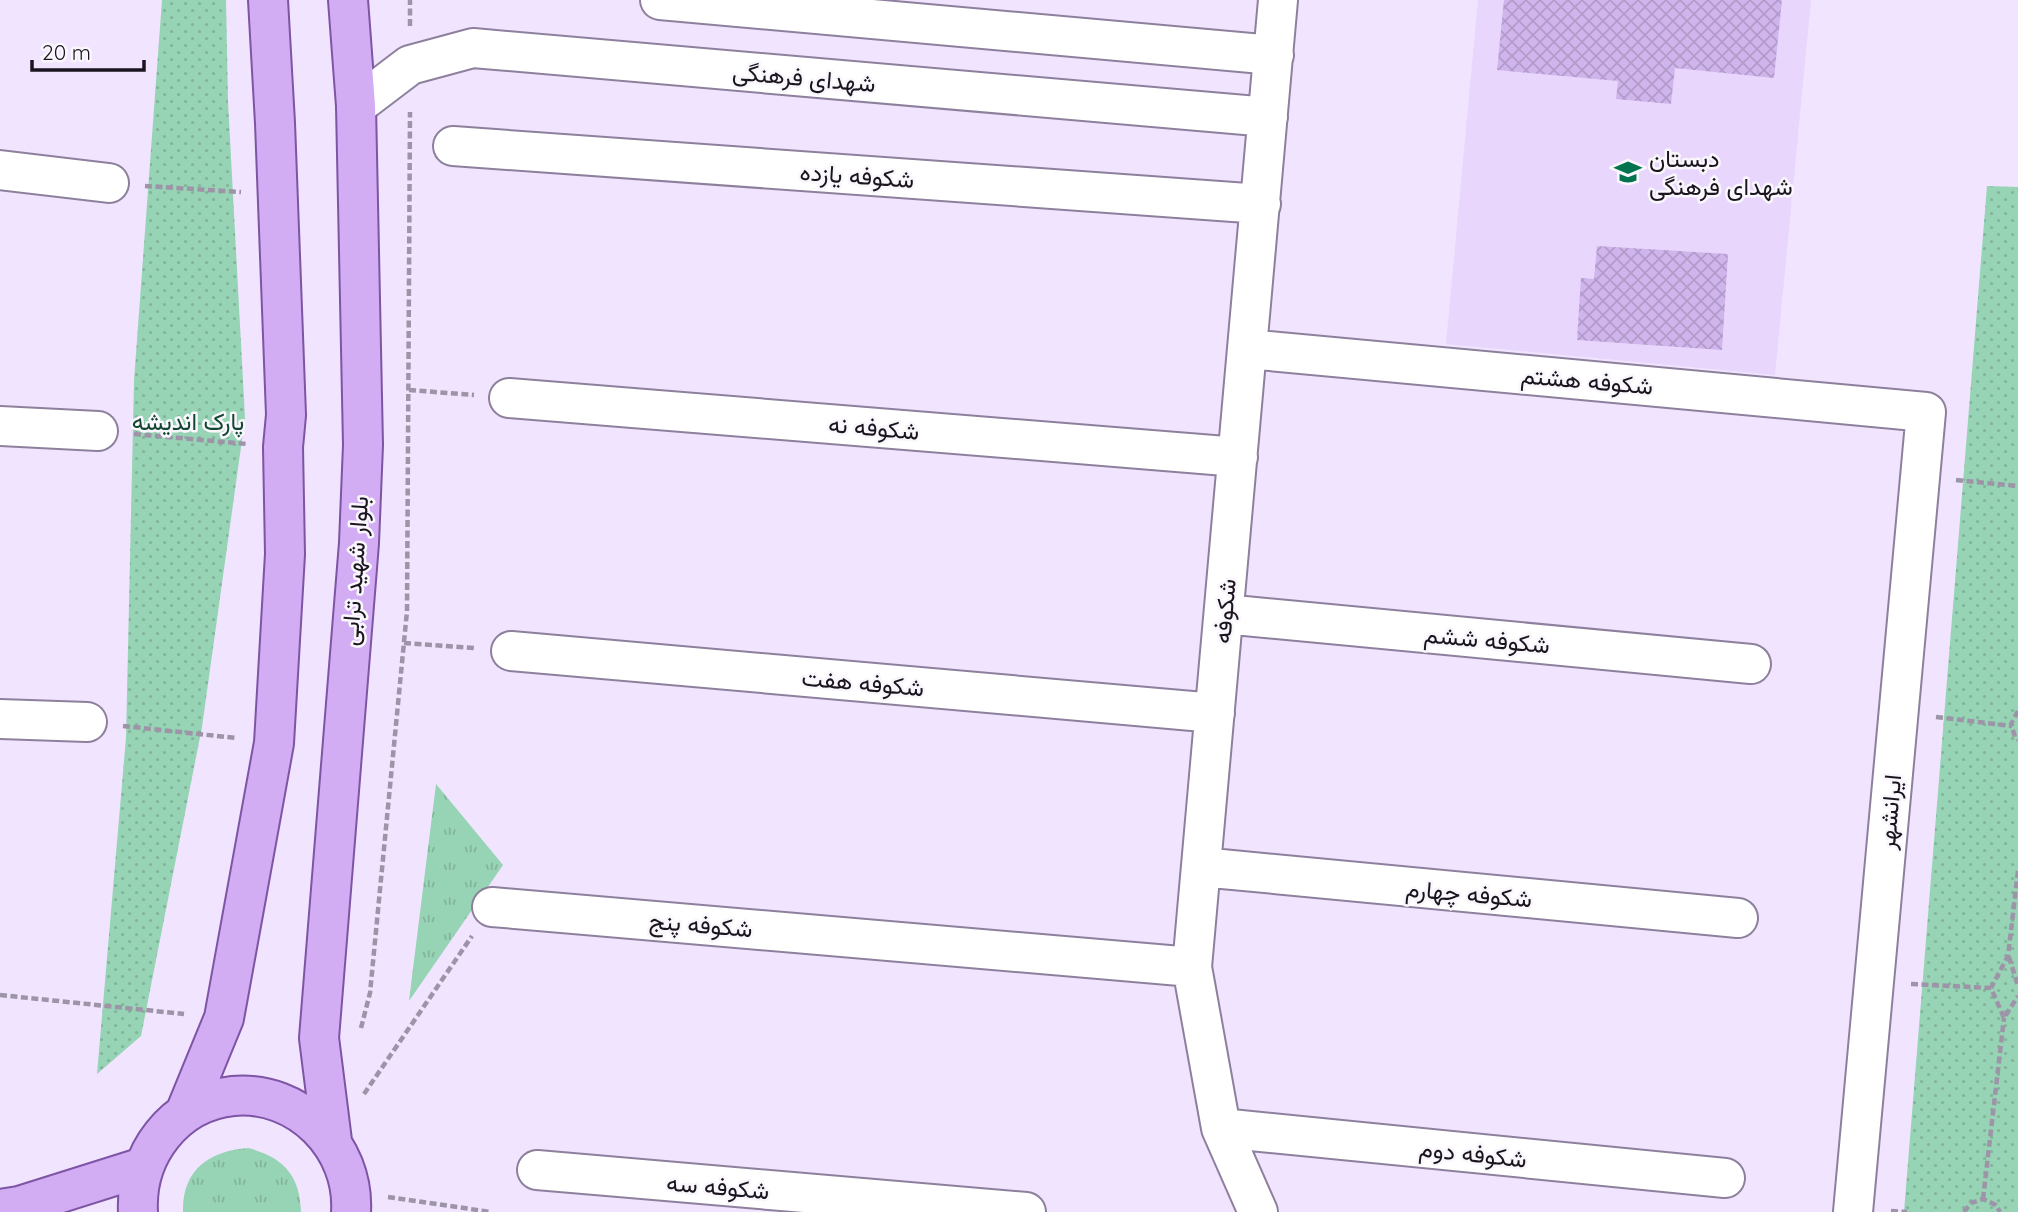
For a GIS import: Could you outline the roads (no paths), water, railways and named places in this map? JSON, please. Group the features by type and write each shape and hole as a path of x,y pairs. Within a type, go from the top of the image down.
{"main road":[{"path":"185,1113 224,1018 274,743 285,554 286,415 268,0"},
{"name":"بلوار شهید ترابی","path":"332,1141 319,1038 360,515 363,445 356,106 348,0"},
{"path":"138,1212 137,1195 143,1167 160,1137 185,1113 206,1103 233,1096 262,1097 288,1106 313,1121 332,1141 343,1161 351,1202"},
{"path":"0,1209 19,1206 143,1167"}],"street":[{"path":"660,0 1273,55"},
{"name":"شکوفه","path":"1258,1212 1221,1128 1192,967 1278,0"},
{"name":"شهدای فرهنگی","path":"356,106 410,65 473,48 1268,117"},
{"name":"شکوفه یازده","path":"453,146 1261,204"},
{"path":"0,170 109,183"},
{"name":"شکوفه هشتم","path":"1248,349 1926,412"},
{"name":"شکوفه نه","path":"509,398 1238,457"},
{"name":"ایرانشهر","path":"1853,1212 1926,412"},
{"path":"0,426 98,431"},
{"name":"شکوفه ششم","path":"1224,614 1751,664"},
{"name":"شکوفه هفت","path":"510,651 1216,713"},
{"path":"0,719 87,722"},
{"name":"شکوفه چهارم","path":"1201,867 1738,918"},
{"name":"شکوفه پنج","path":"492,906 1192,967"},
{"name":"شکوفه دوم","path":"1221,1128 1725,1178"},
{"name":"شکوفه سه","path":"537,1170 1026,1212"}],"place":[{"name":"دبستان شهدای فرهنگی","path":"1628,172"}],"park label":[{"name":"پارک اندیشه","path":"188,421"}]}
